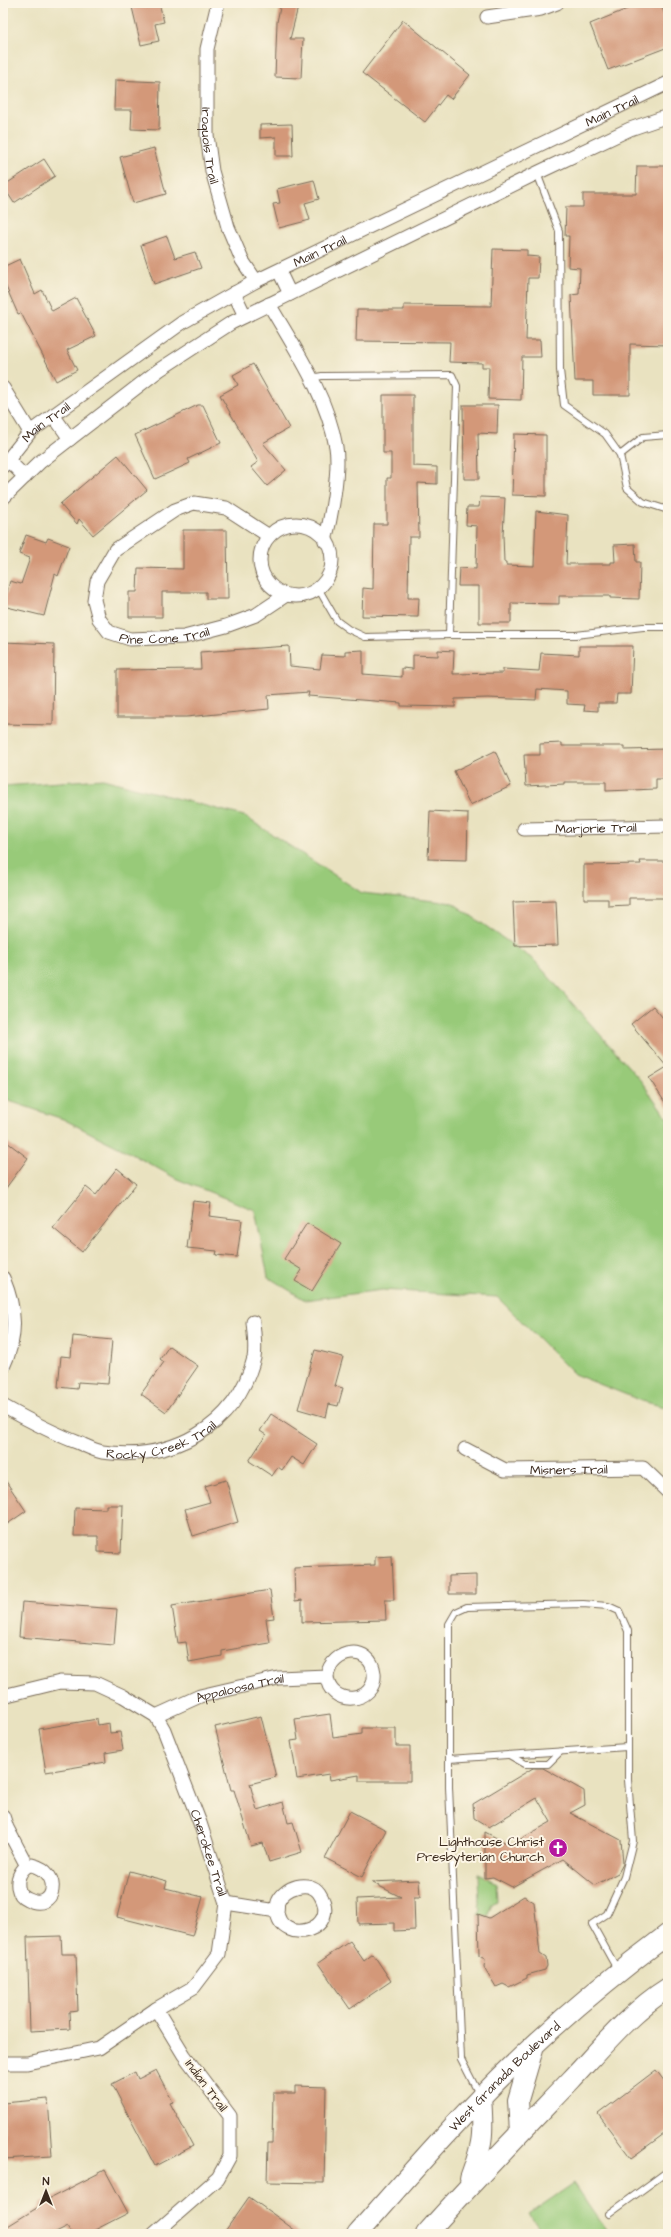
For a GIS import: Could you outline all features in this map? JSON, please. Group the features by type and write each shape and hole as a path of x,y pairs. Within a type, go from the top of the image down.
{"main road":[{"name":"West Granada Boulevard","path":"357,2234 481,2097 534,2045 619,1971 668,1934"},
{"path":"426,2234 520,2132 636,2013 667,1989"},
{"path":"520,2132 518,2100 534,2045"},
{"path":"465,2190 482,2148 484,2128 481,2097"}],"street":[{"name":"Iroquois Trail","path":"218,3 207,49 207,135 212,171 228,227 242,260 256,281"},
{"path":"487,18 541,9 557,3"},
{"name":"Main Trail","path":"5,463 30,432 183,322 256,281 668,83"},
{"name":"Main Trail","path":"3,498 40,462 70,438 159,370 231,323 537,173 630,130 668,116"},
{"path":"279,270 290,294"},
{"path":"234,293 245,316"},
{"path":"269,304 311,378 328,416 336,449 334,491 325,541"},
{"path":"3,388 30,432"},
{"path":"53,415 70,438"},
{"path":"5,463 25,477"},
{"name":"Pine Cone Trail","path":"269,536 226,508 194,504 175,510 115,550 97,581 94,600 99,619 109,632 130,639 184,637 226,626 256,615 286,595"},
{"path":"290,525 301,525 312,529 322,536 325,541 332,557 331,568 326,580 318,588 308,594 296,596 286,595 274,589 266,580 261,569 260,557 263,546 269,536 278,529 290,525"},
{"name":"Marjorie Trail","path":"524,829 668,826"},
{"path":"3,1278 14,1310 15,1329 12,1344 3,1367"},
{"name":"Rocky Creek Trail","path":"3,1406 48,1431 101,1452 154,1452 182,1443 189,1440 224,1414 244,1386 254,1357 253,1322"},
{"name":"Misners Trail","path":"465,1449 505,1470 643,1468 668,1492"},
{"name":"Appaloosa Trail","path":"156,1716 200,1696 278,1678 327,1676"},
{"path":"3,1696 60,1682 95,1683 123,1696 156,1716"},
{"name":"Cherokee Trail","path":"3,2062 27,2063 99,2048 156,2009 194,1987 219,1954 226,1903 200,1823 164,1730 156,1716"},
{"path":"3,1816 7,1828 27,1866"},
{"path":"226,1903 277,1911"},
{"name":"Indian Trail","path":"154,2234 218,2178 230,2156 230,2116 184,2055 156,2009"}],"lane":[{"path":"537,173 559,231 560,370 564,405 605,434 620,455 627,488 644,502 668,510"},
{"path":"311,378 322,376 452,375 457,386 449,634"},
{"path":"620,455 643,437 668,435"},
{"path":"318,588 337,620 348,629 365,637 449,634 576,635 643,627 668,627"},
{"path":"481,2097 460,2059 449,1759 449,1624 456,1612 467,1607 493,1605 608,1606 619,1611 628,1631 628,1747 633,1841 624,1877 607,1914 592,1924 619,1971"},
{"path":"449,1759 628,1747"},
{"path":"509,1755 525,1764 548,1764 560,1752"},
{"path":"609,2214 668,2171"}],"green space":[{"path":"103,779 244,816 362,893 453,903 534,960 641,1081 668,1119 668,1408 642,1401 574,1374 497,1297 382,1290 305,1300 268,1277 255,1210 177,1179 63,1119 3,1099 3,786"},
{"path":"478,1873 496,1883 497,1901 492,1904 487,1917 479,1914 481,1908 479,1906"},
{"path":"574,2183 609,2234 543,2234 529,2214"}],"building":[{"path":"131,3 159,3 164,22 155,24 159,41 141,45"},
{"path":"281,3 299,3 290,39 303,39 301,78 275,77 277,22"},
{"path":"642,3 660,3 668,22 668,47 608,70 590,24"},
{"path":"403,20 470,75 451,99 446,95 425,122 362,73"},
{"path":"115,80 160,82 159,130 131,129 132,110 114,110"},
{"path":"292,124 293,156 276,156 276,137 260,138 260,125"},
{"path":"154,148 166,194 133,203 120,157"},
{"path":"44,159 55,176 14,203 3,186"},
{"path":"637,166 668,166 668,345 630,344 630,395 593,395 593,381 575,381 571,295 579,294 580,268 568,267 569,236 565,236 566,207 583,207 583,194 636,194"},
{"path":"314,180 319,199 305,203 310,220 279,228 273,204 280,203 277,189"},
{"path":"167,236 175,258 195,252 201,268 154,284 141,245"},
{"path":"493,249 527,250 527,256 539,257 538,278 528,278 526,340 540,340 541,357 522,357 521,400 488,399 489,367 482,367 482,363 449,362 450,342 356,341 357,310 404,310 404,305 491,306"},
{"path":"20,259 35,294 42,290 52,311 76,298 96,336 67,350 77,370 56,381 21,313 18,314 3,280 3,267"},
{"path":"253,364 289,428 263,443 286,470 267,486 251,467 258,462 220,395 238,385 233,375"},
{"path":"383,395 413,395 413,466 437,467 437,484 418,483 419,537 409,537 408,598 419,598 418,617 362,616 363,588 373,589 374,524 387,524 387,478 391,478 391,453 383,453"},
{"path":"198,405 203,405 221,443 188,459 190,463 155,479 135,435"},
{"path":"463,405 498,405 497,434 478,433 479,479 464,479"},
{"path":"514,434 546,435 546,496 512,495"},
{"path":"118,455 147,490 93,535 79,519 77,524 60,504"},
{"path":"480,497 505,498 503,535 504,562 506,562 506,565 534,566 536,511 568,515 566,564 611,564 611,562 615,562 614,545 635,544 636,562 640,562 639,599 610,598 610,596 559,596 559,604 511,603 511,623 479,623 479,586 458,586 459,568 476,569 477,526 466,525 467,507 479,507"},
{"path":"183,530 227,530 228,599 206,599 206,592 162,592 162,617 129,617 129,592 137,592 138,568 183,569"},
{"path":"26,535 46,542 48,538 69,546 58,576 55,574 44,616 3,606 10,581 21,584 30,558 19,554"},
{"path":"3,642 54,644 53,725 3,724"},
{"path":"289,646 290,666 320,669 322,655 345,656 345,651 363,650 363,674 402,677 402,668 413,669 413,655 438,656 438,650 454,651 453,674 503,673 503,669 539,671 541,653 579,655 579,646 633,646 631,694 617,694 616,703 598,703 598,711 584,710 585,705 567,704 567,691 537,689 536,700 488,698 455,699 455,707 401,706 401,703 308,696 309,692 268,695 269,709 186,717 117,717 117,670 201,669 200,652"},
{"path":"562,743 562,746 624,746 624,750 668,749 668,779 656,779 656,789 606,791 606,782 564,782 564,784 526,786 524,755 540,755 540,744"},
{"path":"495,751 511,786 470,805 454,771"},
{"path":"430,811 468,813 467,860 428,859"},
{"path":"640,861 668,861 668,898 629,898 629,905 608,906 608,899 584,899 584,865 641,864"},
{"path":"556,901 558,945 515,946 513,902"},
{"path":"653,1006 668,1024 668,1107 649,1078 667,1067 631,1024"},
{"path":"3,1139 28,1158 3,1192"},
{"path":"117,1168 136,1184 82,1252 53,1228 86,1187 96,1195"},
{"path":"193,1201 211,1203 209,1216 242,1220 237,1257 216,1255 217,1251 187,1248"},
{"path":"307,1223 341,1244 312,1291 295,1281 302,1270 284,1259"},
{"path":"73,1336 112,1340 108,1384 78,1382 77,1389 58,1387 61,1356 71,1357"},
{"path":"169,1346 198,1366 166,1412 141,1394 164,1362 160,1359"},
{"path":"315,1350 343,1357 335,1386 343,1388 338,1406 329,1404 326,1417 298,1409"},
{"path":"271,1414 317,1444 304,1465 291,1457 282,1470 278,1467 272,1476 249,1461 266,1435 260,1431"},
{"path":"3,1477 26,1511 3,1527"},
{"path":"226,1480 238,1522 193,1536 185,1509 210,1502 205,1486"},
{"path":"106,1505 123,1505 121,1553 98,1552 98,1536 74,1536 75,1508 106,1509"},
{"path":"392,1556 394,1600 385,1600 386,1620 302,1622 302,1600 295,1601 294,1568 375,1565 375,1557"},
{"path":"476,1575 476,1594 449,1594 449,1576"},
{"path":"270,1590 274,1618 266,1619 270,1643 222,1651 222,1656 189,1662 186,1642 178,1643 172,1606"},
{"path":"22,1602 117,1609 114,1645 19,1637"},
{"path":"330,1714 333,1738 362,1734 362,1728 396,1728 396,1746 410,1746 410,1781 359,1781 359,1775 330,1780 329,1774 297,1779 291,1741 298,1740 295,1719"},
{"path":"261,1716 276,1777 250,1784 257,1810 283,1802 288,1823 293,1822 302,1852 269,1862 263,1843 251,1846 234,1790 231,1790 215,1727"},
{"path":"97,1719 98,1725 109,1723 110,1733 120,1732 123,1750 105,1753 106,1762 46,1772 39,1729"},
{"path":"533,1768 543,1768 584,1791 585,1805 570,1813 621,1840 623,1864 618,1873 595,1885 563,1859 512,1887 493,1877 485,1878 485,1832 510,1845 551,1822 537,1798 489,1827 474,1818 473,1804"},
{"path":"350,1811 386,1830 362,1877 325,1858"},
{"path":"129,1871 167,1881 165,1888 203,1897 192,1936 117,1917"},
{"path":"419,1880 420,1897 414,1897 415,1930 394,1931 394,1923 358,1924 357,1899 401,1897 371,1882"},
{"path":"524,1896 534,1902 540,1954 546,1958 547,1966 545,1970 527,1975 527,1978 509,1987 503,1984 496,1987 484,1967 485,1959 479,1956 478,1914 489,1918"},
{"path":"61,1936 62,1954 76,1954 78,2011 69,2012 70,2029 30,2031 27,1937"},
{"path":"350,1941 364,1961 373,1954 391,1981 350,2009 318,1963"},
{"path":"156,2070 173,2102 170,2103 193,2146 155,2166 112,2084 135,2072 138,2079"},
{"path":"656,2070 668,2086 668,2131 631,2158 598,2114"},
{"path":"295,2086 326,2087 324,2183 267,2182 268,2143 272,2143 273,2093 295,2093"},
{"path":"48,2099 52,2156 3,2159 3,2103"},
{"path":"105,2170 128,2213 87,2234 72,2234 68,2227 54,2234 3,2234 3,2229 40,2206 39,2204"},
{"path":"249,2197 273,2214 300,2234 223,2234"}],"place":[{"name":"Lighthouse Christ Presbyterian Church","path":"558,1848"}]}
